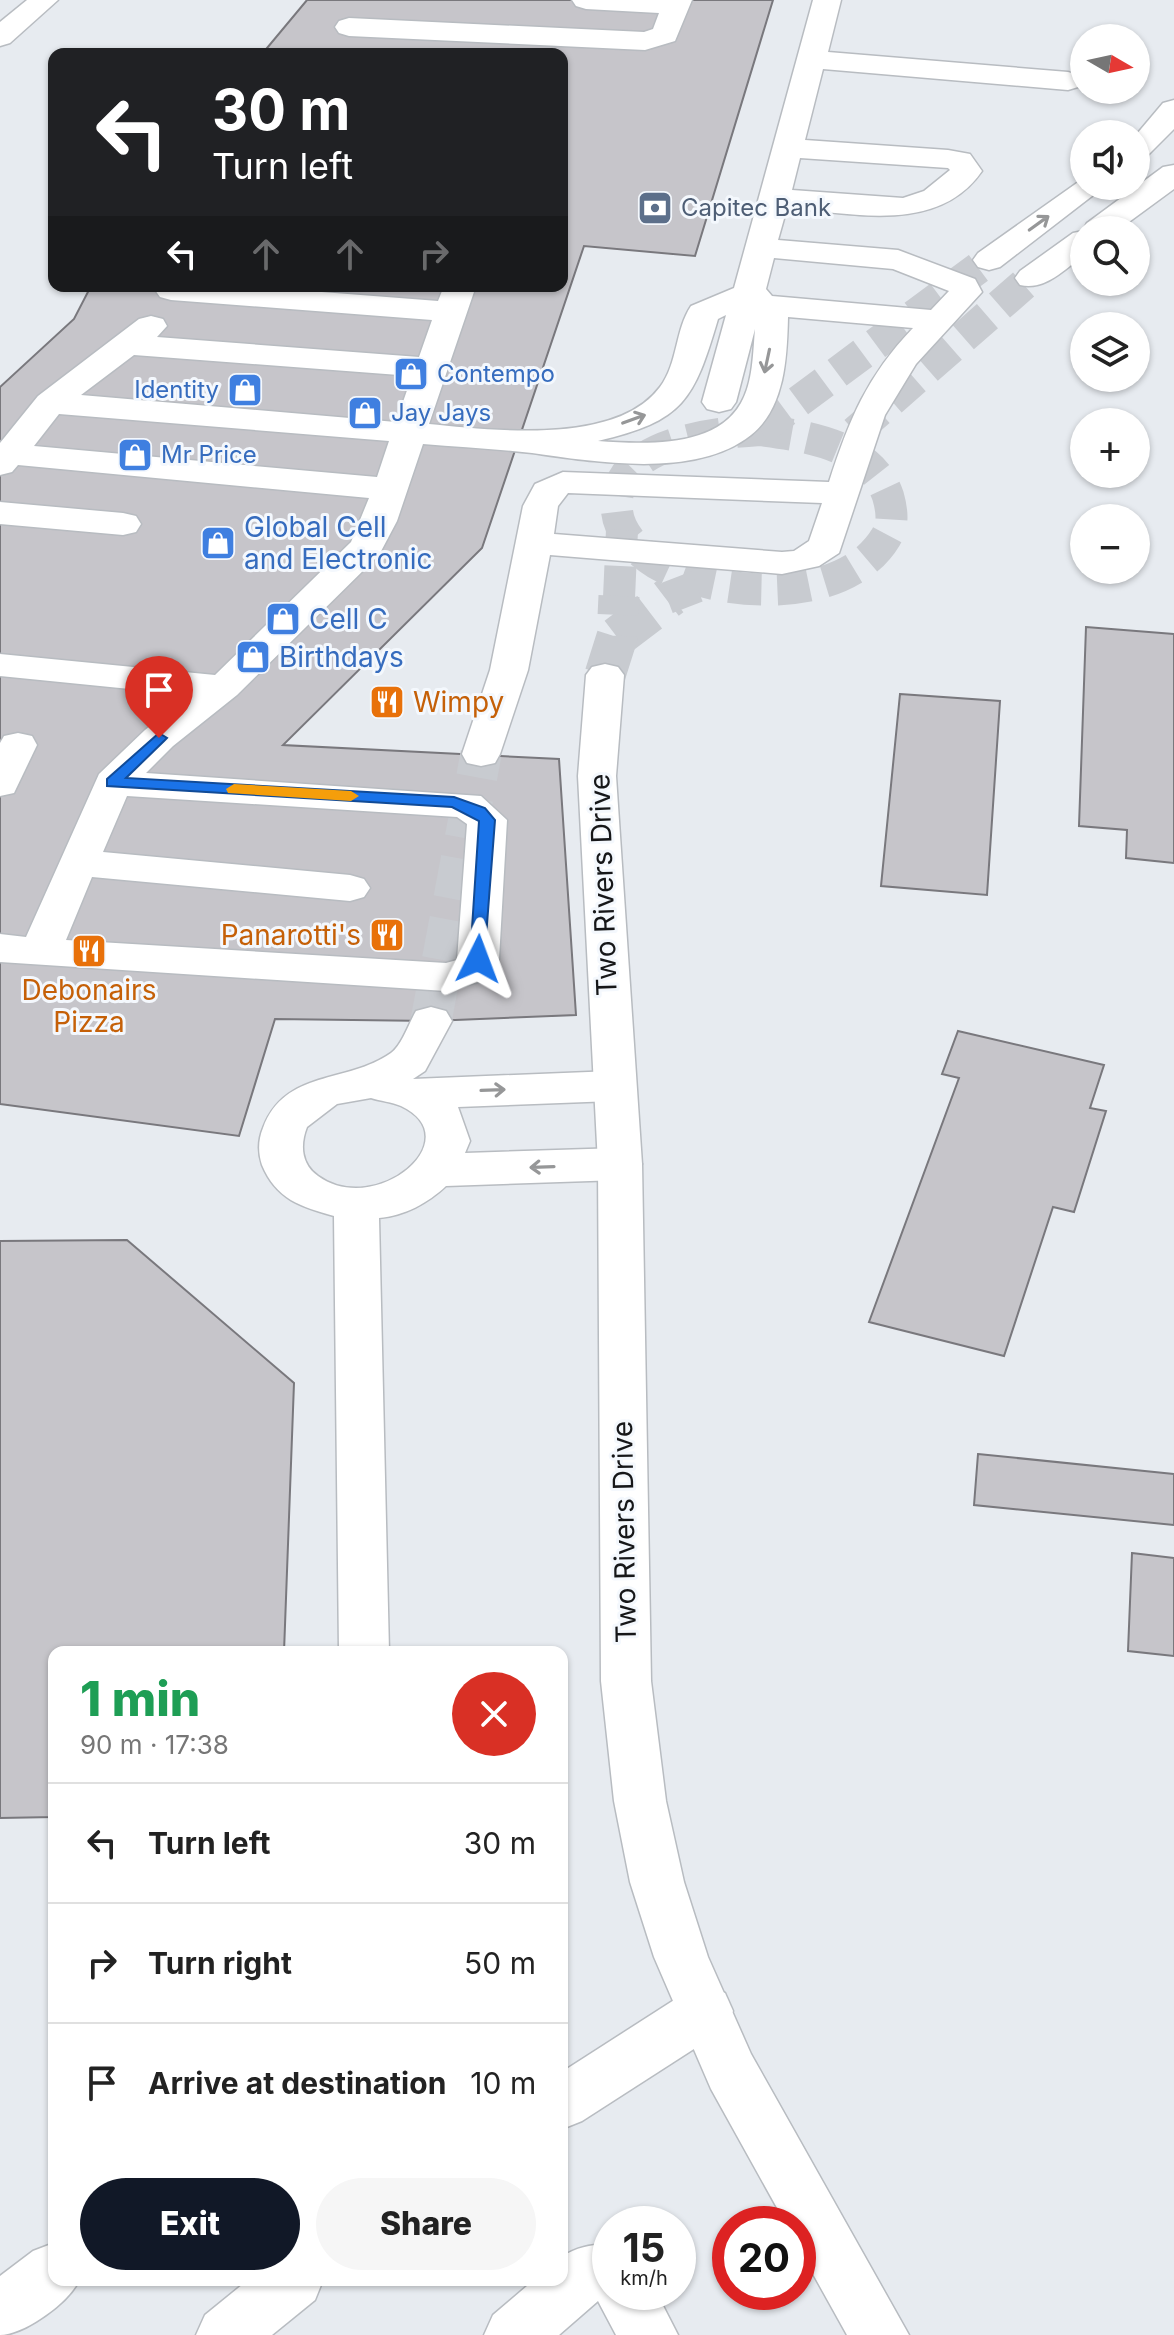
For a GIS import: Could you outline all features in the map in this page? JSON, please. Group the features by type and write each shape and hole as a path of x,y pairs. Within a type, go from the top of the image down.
{"main road":[{"path":"0,37 44,0"},
{"path":"349,27 631,42 657,39 669,30 677,3 586,0"},
{"path":"719,402 756,298 763,248 812,59 830,3"},
{"path":"812,59 1068,81"},
{"path":"1150,139 1174,109"},
{"path":"777,198 904,207 935,198 967,171 959,161 948,159 790,148"},
{"path":"1117,216 1174,174"},
{"path":"989,260 1070,200"},
{"path":"481,754 509,670 544,492 552,485 582,481 691,520 782,563 804,561 826,545 840,493 868,415 902,359 936,320 964,295 964,286 898,260 763,248"},
{"path":"1031,278 1070,250"},
{"path":"5,460 50,403 130,345 152,325 170,292"},
{"path":"113,783 467,805 487,820 478,959 474,969 446,977 20,950 77,863 113,783 159,738 224,687 366,547 434,368 455,299 275,292"},
{"path":"50,403 531,443 583,453 674,452 739,427 756,409 771,341 772,316 756,298"},
{"path":"531,443 609,428 648,414 670,398 682,379 703,313 756,298 936,320"},
{"path":"130,345 434,368"},
{"path":"5,460 390,489"},
{"path":"535,543 691,520 840,493"},
{"path":"0,513 123,524"},
{"path":"0,665 224,687"},
{"name":"Two Rivers Drive","path":"605,675 597,776 620,1164 626,1681 640,1801 657,1882 681,1957 731,2071 879,2335"},
{"path":"0,784 18,745"},
{"path":"77,863 350,888"},
{"path":"371,1083 410,1061 431,1021"},
{"path":"415,1093 432,1105 443,1120 449,1136 447,1153 438,1170 424,1185 404,1196 356,1204 332,1202 302,1187 283,1166 279,1149 281,1132 290,1115 306,1101 336,1088 371,1083 415,1093 613,1086"},
{"path":"438,1170 620,1164"},
{"path":"356,1204 364,1646"},
{"path":"568,2099 705,2011"},
{"path":"514,2335 587,2273 592,2273"},
{"path":"0,2312 48,2276"},
{"path":"226,2335 287,2286"},
{"path":"634,2310 648,2335"}],"building":[{"path":"307,0 773,0 695,256 584,246 482,548 283,745 559,759 576,1015 431,1021 275,1019 239,1136 0,1104 0,387 74,319 88,292 568,292 568,48 267,48"},
{"path":"1086,627 1174,634 1174,863 1126,858 1127,830 1079,826"},
{"path":"900,694 1000,701 987,895 881,886"},
{"path":"958,1031 1104,1065 1090,1108 1106,1111 1074,1212 1053,1207 1004,1356 869,1322 959,1078 942,1074"},
{"path":"127,1240 294,1383 284,1646 48,1646 48,1817 0,1818 0,1241"},
{"path":"978,1454 1174,1474 1174,1525 974,1505"},
{"path":"1132,1553 1174,1558 1174,1656 1128,1651"}],"tunnel":[{"path":"760,430 989,260"},
{"path":"855,432 1031,278"},
{"path":"760,430 835,446 852,454 880,479 888,496 891,522 886,537 867,560 841,576 811,585 745,589 682,575 656,563 630,541 621,527 617,511 619,488 630,470 647,456 668,446 717,434 760,430"},
{"path":"619,598 622,530"},
{"path":"670,597 706,583"},
{"path":"617,637 619,596"},
{"path":"617,637 670,597"},
{"path":"605,675 617,637"},
{"path":"431,1021 481,754"}],"slow traffic":[{"path":"234,789 351,796"}],"place":[{"name":"Capitec Bank","path":"655,208"},
{"name":"Contempo","path":"411,374"},
{"name":"Identity","path":"245,390"},
{"name":"Jay Jays","path":"365,413"},
{"name":"Mr Price","path":"135,455"},
{"name":"Global Cell and Electronic","path":"218,543"},
{"name":"Cell C","path":"283,619"},
{"name":"Birthdays","path":"253,657"},
{"name":"Wimpy","path":"387,702"},
{"name":"Panarotti's","path":"387,935"},
{"name":"Debonairs Pizza","path":"89,951"}],"route":[{"path":"159,738 136,757 113,783 454,802 479,812 487,820 478,959"}]}
